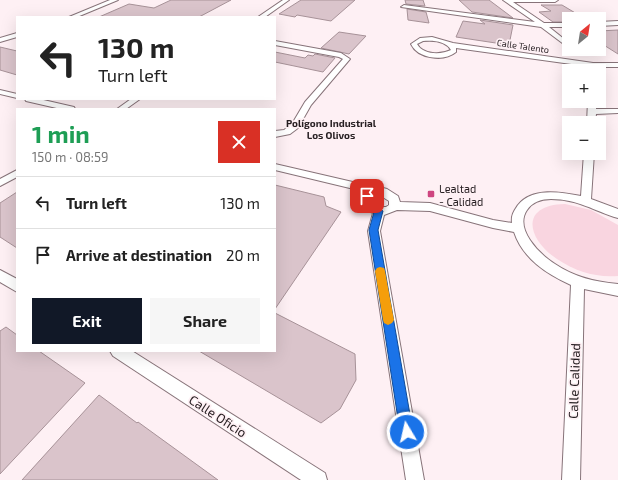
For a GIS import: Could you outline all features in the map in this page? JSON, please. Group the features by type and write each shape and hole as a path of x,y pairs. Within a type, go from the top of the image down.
{"street":[{"path":"75,16 115,0"},
{"path":"262,16 286,0"},
{"path":"507,0 555,0"},
{"path":"507,0 562,41"},
{"path":"404,7 542,25 562,24"},
{"path":"606,24 618,23"},
{"path":"0,40 16,35"},
{"name":"Calle Talento","path":"452,45 454,47 453,52 438,55 420,51 416,49 414,44 430,39 442,41 452,45 568,64"},
{"path":"276,43 341,55 347,59 308,104 295,126 287,132 276,134"},
{"path":"582,57 589,64"},
{"name":"Calle Talento","path":"606,66 618,65"},
{"path":"0,92 16,96"},
{"path":"33,100 66,108"},
{"path":"122,108 134,100"},
{"path":"592,108 592,116"},
{"path":"592,112 618,111"},
{"path":"586,200 589,160"},
{"path":"276,167 357,186 370,194"},
{"path":"0,183 16,174"},
{"path":"394,206 394,199 388,193 378,191 370,194 366,200 366,203 373,210 378,211 388,210 394,206 430,207 493,224 518,228"},
{"path":"618,214 586,200 567,196 549,196 534,199 524,206 518,215 518,228 524,242 537,257 555,271 578,282 603,289 618,290"},
{"path":"378,211 374,230 415,480"},
{"path":"0,275 16,285"},
{"name":"Calle Calidad","path":"571,480 578,282"},
{"name":"Calle Oficio","path":"120,352 318,480"}],"shaded area":[{"path":"565,204 591,210 618,225 618,276 594,275 571,267 557,259 539,242 534,233 532,224 534,217 540,210 550,206"}],"building":[{"path":"171,0 231,0 201,16 101,16 129,4 154,8"},
{"path":"301,0 355,0 331,21 297,15 295,17 279,14"},
{"path":"405,0 423,0 425,6 406,4"},
{"path":"459,0 489,0 513,18 472,12"},
{"path":"541,5 562,5 574,12 562,12 562,22 553,22 539,12 551,11"},
{"path":"407,9 426,12 429,23 408,20"},
{"path":"480,20 513,25 509,45 456,37 463,21 485,24"},
{"path":"618,30 618,54 606,46 606,31"},
{"path":"339,32 366,36 349,54 321,48"},
{"path":"0,47 16,51 16,75 0,70"},
{"path":"276,52 305,58 308,55 313,56 315,54 335,58 323,72 276,62"},
{"path":"276,185 324,197 326,206 341,212 276,308"},
{"path":"16,193 16,247 0,237 0,203"},
{"path":"276,314 355,354 356,380 340,409 321,423 201,352 276,352"},
{"path":"6,327 16,334 16,352 40,352 85,383 0,474 0,331"},
{"path":"99,395 137,423 138,422 218,480 22,480"}],"slow traffic":[{"path":"380,271 388,320"}],"place":[{"name":"Lealtad - Calidad","path":"431,194"}],"district":[{"name":"Polígono Industrial Los Olivos","path":"331,128"}],"route":[{"path":"367,196 366,203 373,210 378,211 374,230 407,432"}]}
